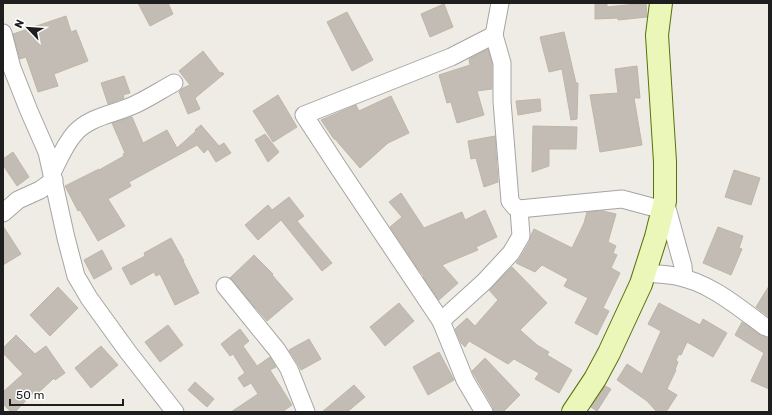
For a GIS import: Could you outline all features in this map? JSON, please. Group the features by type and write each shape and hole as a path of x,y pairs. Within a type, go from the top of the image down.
{"street":[{"path":"500,3 494,35 502,63 502,101 510,201 515,207 520,209 622,199 664,206"},
{"path":"575,412 609,353 641,284 664,206 665,162 657,35 661,3"},
{"path":"3,33 12,68 47,152 76,276 93,304 175,412"},
{"path":"484,412 465,380 441,321 304,115 452,57 494,35"},
{"path":"3,213 18,200 40,190 53,176 65,147 75,133 86,123 136,104 174,83"},
{"path":"664,206 683,266 684,278"},
{"path":"441,321 485,281 511,253 521,236 520,209"},
{"path":"644,272 676,276 699,283 721,295 769,328"},
{"path":"225,286 277,350 289,368 306,412"}],"building":[{"path":"138,3 168,3 173,14 150,26"},
{"path":"595,3 607,3 607,7 646,3 647,17 618,20 618,18 595,19"},
{"path":"444,4 453,27 430,37 421,14"},
{"path":"347,12 373,60 352,71 327,22"},
{"path":"66,16 71,32 76,30 88,61 54,74 58,86 38,92 26,57 20,59 13,34"},
{"path":"564,32 576,83 578,83 577,119 571,120 562,69 549,72 540,37"},
{"path":"488,49 492,64 492,89 477,91 484,115 457,123 451,102 447,103 439,75 470,65 469,59"},
{"path":"203,51 220,73 222,72 224,74 195,98 200,109 188,114 179,92 183,88 190,85 179,71"},
{"path":"637,66 640,98 634,98 642,145 600,152 590,95 618,93 615,69"},
{"path":"124,76 130,93 123,95 124,98 108,104 101,83"},
{"path":"278,95 297,127 273,142 253,111"},
{"path":"391,96 409,133 388,143 360,168 334,139 321,120 356,105 359,111"},
{"path":"540,99 541,111 518,115 516,101"},
{"path":"132,117 143,143 167,130 177,148 201,125 219,146 224,143 231,153 216,162 208,149 204,153 197,145 129,182 131,186 108,199 125,226 98,241 80,210 78,211 65,186 124,156 123,154 125,153 112,123"},
{"path":"533,126 577,127 576,149 549,149 549,166 532,172"},
{"path":"265,134 279,152 268,162 255,140"},
{"path":"495,136 498,182 484,187 476,158 471,159 468,141"},
{"path":"13,152 29,177 17,186 3,165 3,159"},
{"path":"734,170 760,178 751,205 725,197"},
{"path":"401,193 424,228 462,212 465,220 485,210 497,237 476,247 478,250 442,265 458,283 439,300 390,227 402,217 389,202"},
{"path":"289,197 304,216 297,221 332,263 322,271 281,220 258,240 245,225 268,205 272,210"},
{"path":"603,211 616,214 608,242 616,246 613,253 617,255 611,268 620,273 603,308 609,311 597,335 575,323 588,298 564,286 568,279 542,265 535,272 516,263 530,241 534,229 572,248 584,223 587,212"},
{"path":"3,226 21,254 3,265"},
{"path":"718,227 743,236 739,248 742,249 731,275 703,263"},
{"path":"171,238 199,293 175,305 160,274 156,276 154,272 131,285 122,268 145,256 144,253"},
{"path":"102,250 112,269 94,279 84,260"},
{"path":"254,255 273,274 272,275 293,299 267,321 230,278"},
{"path":"512,267 547,303 520,330 537,345 549,352 547,355 572,370 559,393 535,379 539,373 514,359 508,364 469,341 465,347 461,343 455,329 467,318 475,326 498,300 489,290"},
{"path":"769,286 769,317 756,307"},
{"path":"58,287 78,308 50,336 30,315"},
{"path":"399,303 414,321 385,346 370,327"},
{"path":"659,303 700,325 703,319 727,333 713,357 687,342 681,355 679,354 676,360 678,362 676,370 667,389 677,395 666,412 657,412 647,401 617,380 627,364 642,374 661,331 648,324"},
{"path":"742,322 758,334 769,338 769,389 751,381 764,353 735,335"},
{"path":"168,325 183,345 160,362 145,342"},
{"path":"240,329 249,341 243,346 257,366 270,357 276,367 270,370 292,405 282,412 231,412 258,394 251,383 244,387 238,378 245,373 233,354 230,356 221,344"},
{"path":"16,335 35,354 46,346 65,373 55,380 54,378 37,394 34,392 15,412 11,412 3,404 3,392 23,374 3,353 3,348"},
{"path":"309,339 321,359 301,370 289,350"},
{"path":"101,346 118,365 91,388 75,368"},
{"path":"439,352 454,380 428,395 413,367"},
{"path":"485,358 520,395 503,412 494,412 493,407 472,371"},
{"path":"195,382 214,399 207,407 188,390"},
{"path":"354,385 365,397 347,412 322,412"},
{"path":"605,386 611,389 597,411 591,407"}]}
